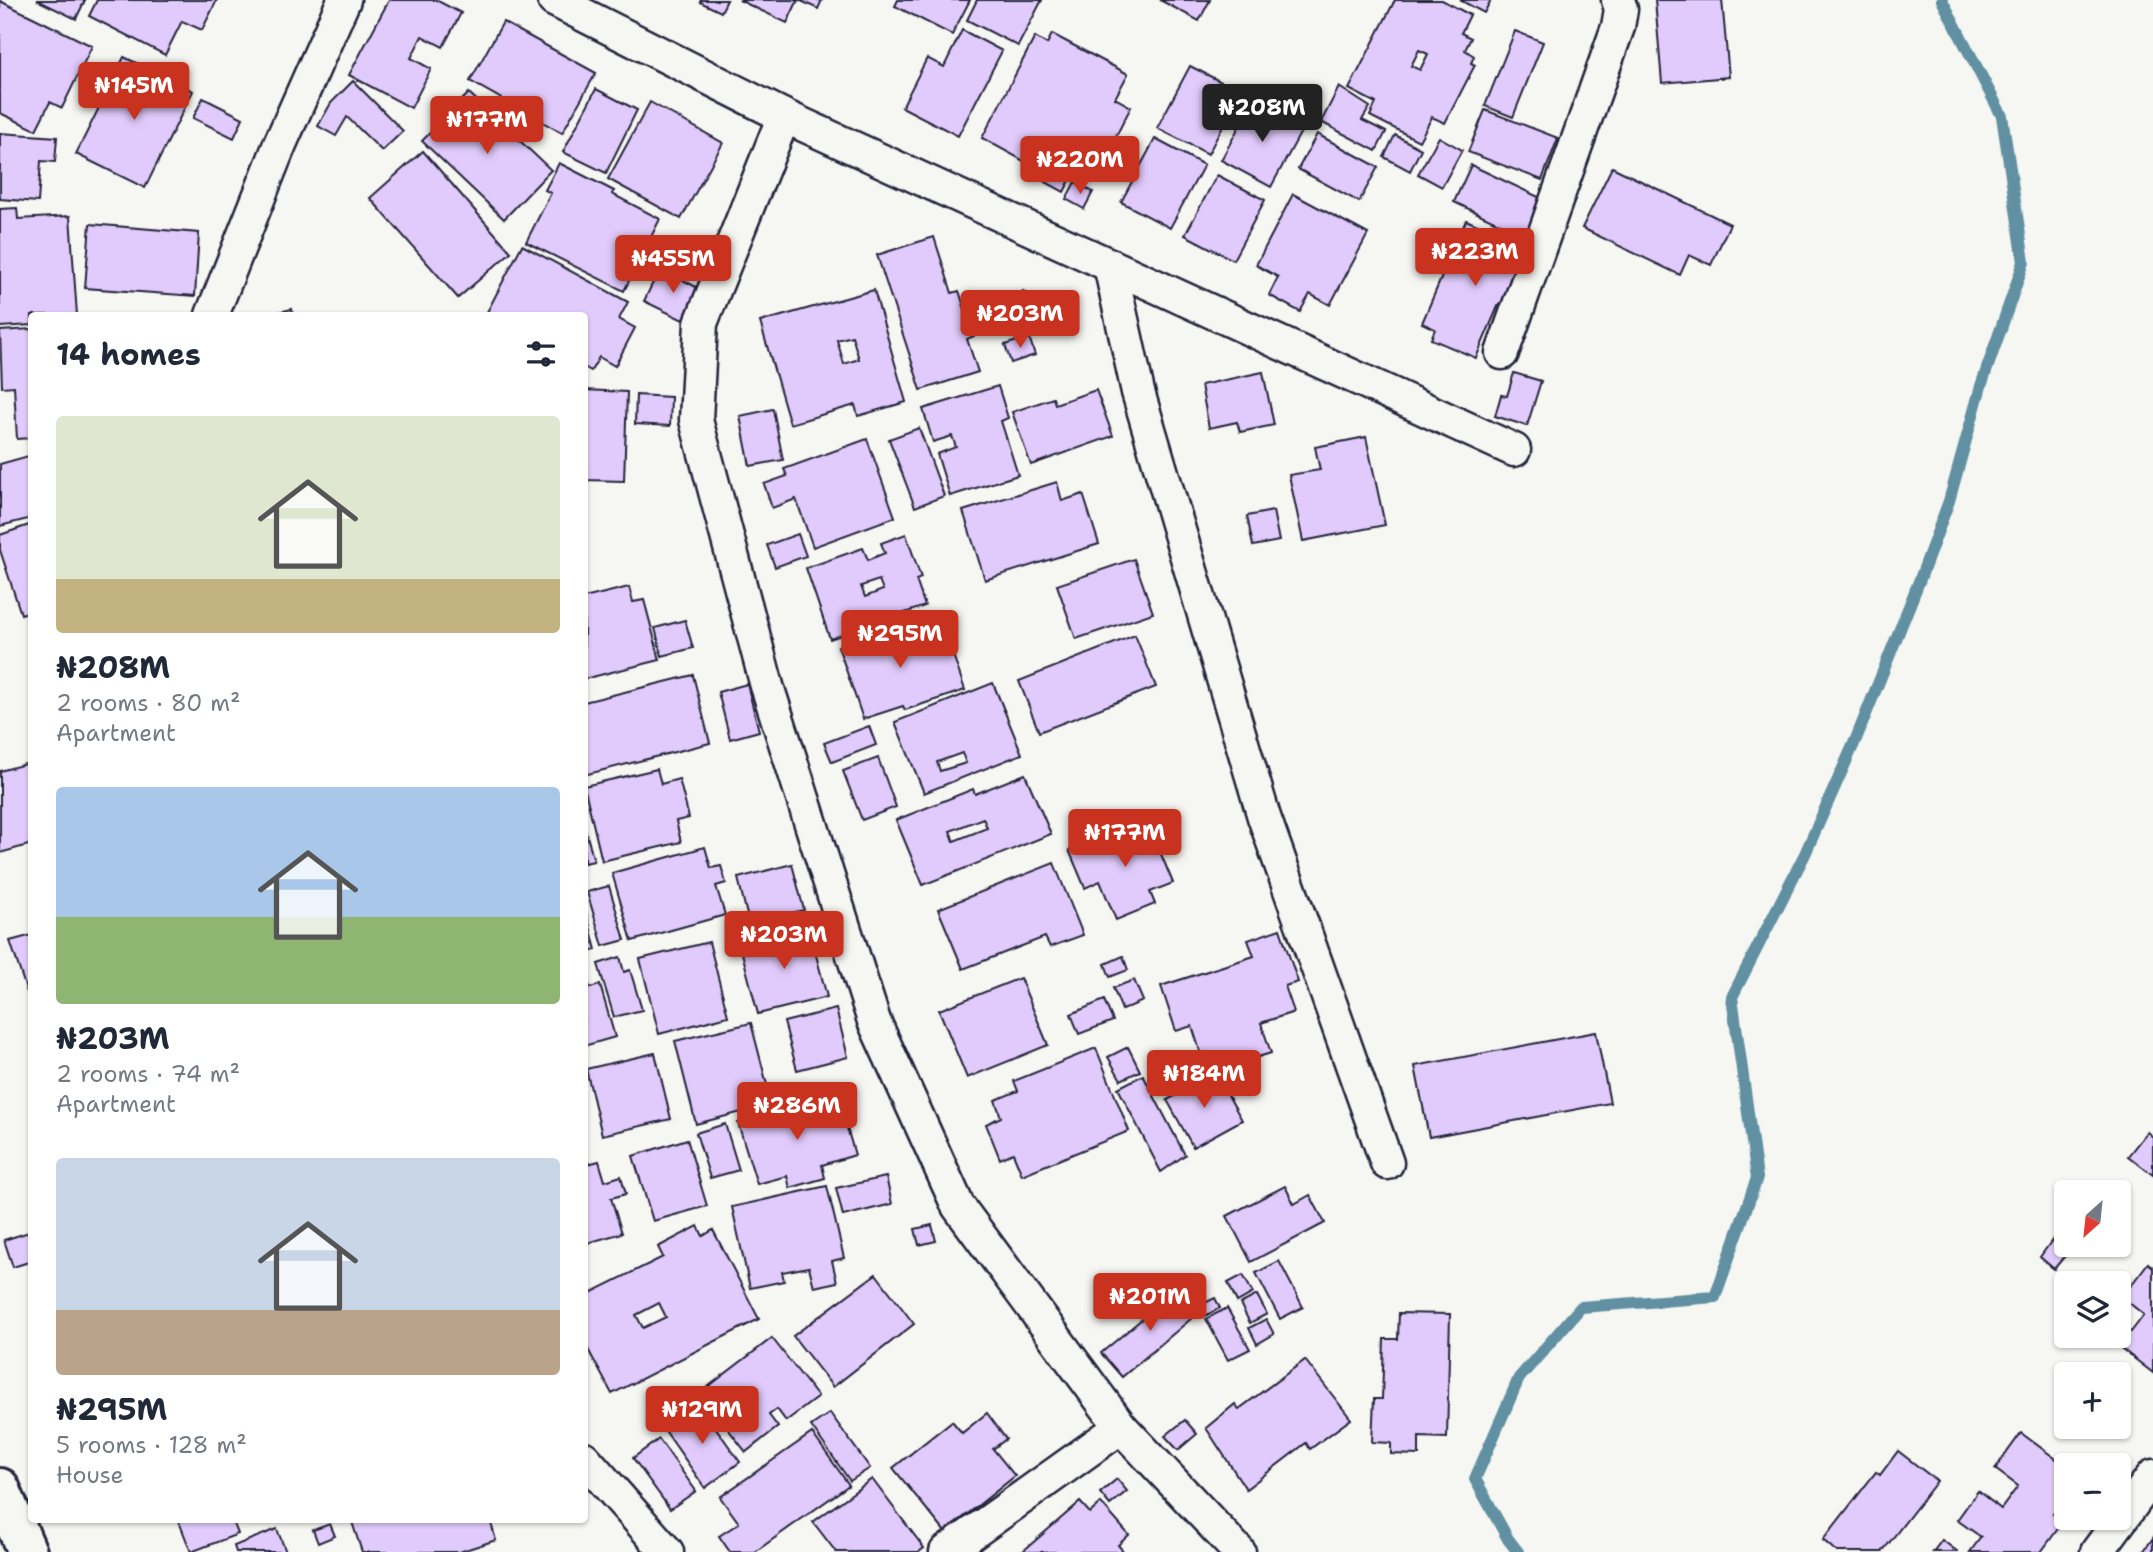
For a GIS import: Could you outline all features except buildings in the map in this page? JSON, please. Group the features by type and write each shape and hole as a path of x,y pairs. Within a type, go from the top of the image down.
{"street":[{"path":"213,312 280,145 344,0"},
{"path":"554,0 783,116 1514,450"},
{"path":"1502,353 1618,27 1618,0"},
{"path":"783,116 701,323 696,420 768,686 874,1020 958,1206 1121,1427 1239,1552"},
{"path":"1110,265 1138,392 1264,817 1387,1163"},
{"path":"946,1552 1121,1427"},
{"path":"588,1463 667,1552"},
{"path":"2097,1552 2153,1476"},
{"path":"0,1488 27,1552"}],"waterway":[{"path":"1518,1552 1475,1479 1519,1378 1581,1307 1715,1297 1757,1178 1732,997 1805,854 1856,739 1920,579 1949,501 1981,386 2024,262 2002,116 1942,0"}]}
